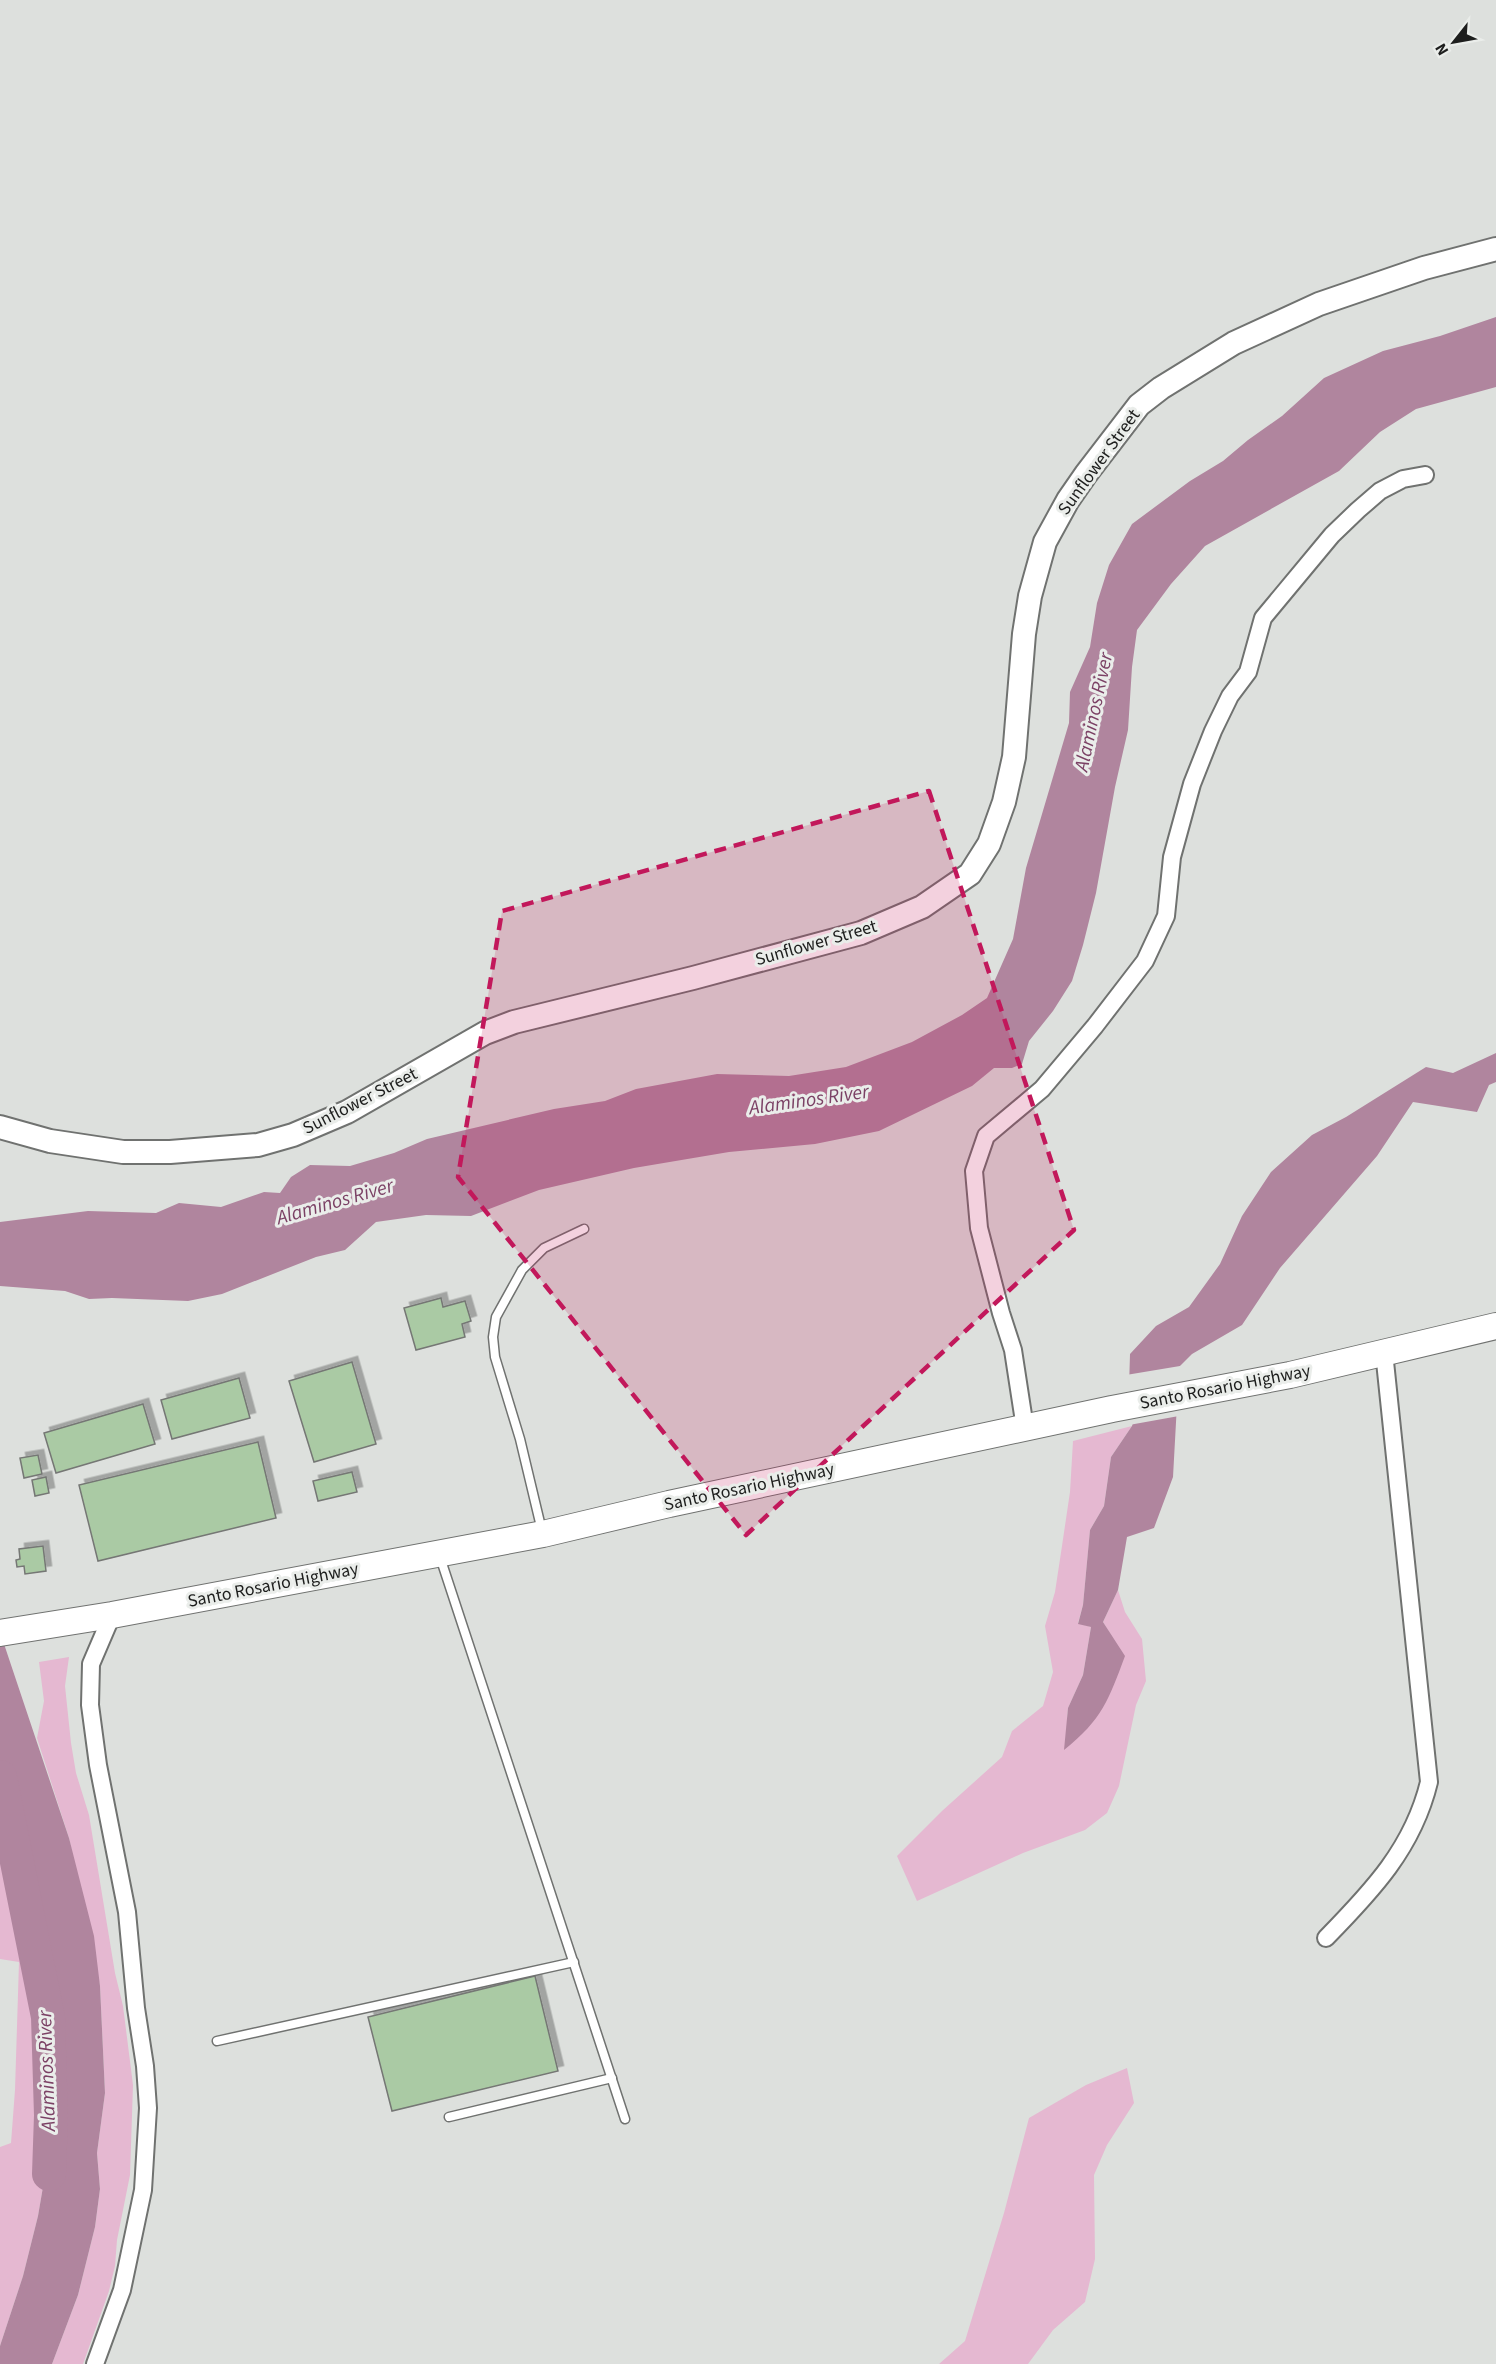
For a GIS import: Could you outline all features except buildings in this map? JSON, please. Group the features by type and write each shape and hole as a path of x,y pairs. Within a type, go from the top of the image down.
{"main road":[{"name":"Santo Rosario Highway","path":"0,1633 112,1615 543,1534 669,1504 1112,1409 1290,1375 1496,1326"}],"street":[{"name":"Sunflower Street","path":"0,1127 50,1141 123,1152 170,1152 258,1145 293,1135 346,1112 485,1033 514,1022 683,981 861,933 922,907 970,874 989,844 1004,802 1014,757 1024,634 1030,596 1045,542 1068,500 1139,405 1161,388 1234,343 1319,304 1424,268 1496,249"},
{"path":"1025,1428 1014,1350 1001,1313 979,1228 974,1171 986,1136 1019,1111 1042,1089 1145,961 1166,916 1172,857 1192,784 1230,696 1248,672 1263,618 1332,535 1358,510 1380,491 1403,479 1425,475"},
{"path":"1326,1938 1372,1891 1400,1850 1422,1811 1429,1782 1384,1352"},
{"path":"95,2364 122,2290 143,2190 148,2108 127,1912 98,1766 90,1705 91,1664 112,1615"}],"lane":[{"path":"543,1534 525,1460 495,1357 493,1337 496,1317 522,1270 544,1248 584,1229"},
{"path":"439,1553 626,2119"},
{"path":"217,2041 574,1962"},
{"path":"449,2117 612,2078"}],"highlighted area":[{"path":"929,791 1074,1230 746,1535 458,1177 502,911"}],"shaded area":[{"path":"1132,1426 1111,1457 1104,1506 1090,1530 1083,1605 1078,1623 1091,1627 1083,1675 1068,1708 1067,1719 1111,1635 1103,1622 1118,1590 1125,1612 1142,1639 1146,1681 1136,1705 1119,1786 1107,1813 1085,1830 1023,1853 917,1901 897,1856 942,1811 1002,1757 1012,1731 1043,1706 1053,1672 1045,1626 1055,1592 1062,1546 1070,1492 1073,1441"},
{"path":"69,1657 65,1686 71,1743 76,1773 89,1815 115,1973 123,2006 133,2085 130,2175 109,2291 83,2364 52,2364 78,2295 95,2227 100,2189 97,2153 105,2093 100,1986 69,1838 37,1738 44,1701 39,1662"},
{"path":"0,1842 12,1885 31,1918 47,1970 53,2099 49,2152 38,2216 23,2276 0,2346 0,2147 11,2143 19,1962 0,1959"},
{"path":"1127,2068 1134,2103 1107,2145 1094,2175 1095,2259 1085,2302 1053,2330 1028,2364 939,2364 965,2341 1004,2213 1029,2118 1086,2085"}],"water":[{"path":"1496,317 1496,387 1416,409 1380,432 1339,471 1205,546 1171,584 1137,630 1128,730 1096,893 1083,945 1072,981 1053,1011 1029,1041 1022,1064 1012,1068 994,1068 972,1086 879,1131 815,1144 729,1152 634,1168 539,1190 471,1216 426,1215 376,1222 345,1250 316,1257 222,1294 188,1301 89,1299 65,1291 0,1286 0,1222 88,1211 156,1213 179,1203 221,1207 264,1192 280,1193 291,1177 310,1165 350,1166 394,1153 427,1139 554,1109 605,1101 636,1089 717,1074 789,1076 846,1067 912,1042 962,1015 987,998 1013,939 1026,868 1069,723 1070,692 1090,647 1097,603 1109,565 1132,524 1190,481 1223,461 1282,416 1324,378 1383,351 1440,336"},
{"path":"1496,1053 1496,1082 1489,1085 1477,1112 1413,1102 1377,1156 1280,1268 1242,1325 1192,1354 1167,1379 1129,1388 1130,1354 1156,1326 1189,1307 1220,1264 1242,1216 1271,1172 1312,1135 1346,1117 1426,1067 1453,1073"},
{"path":"1177,1404 1173,1477 1154,1528 1127,1537 1118,1590 1103,1622 1125,1656 1103,1708 1087,1729 1064,1750 1068,1708 1083,1675 1091,1627 1078,1624 1083,1605 1090,1530 1104,1506 1111,1457 1132,1426 1136,1413"},
{"path":"0,1632 69,1838 94,1936 100,1986 105,2093 97,2153 100,2189 95,2227 78,2295 52,2364 0,2364 0,2346 23,2276 38,2216 49,2152 53,2099 47,1970 31,1918 12,1885 0,1842"}],"pier":[{"path":"1186,1365 1168,1381 1129,1391 1126,1389 1126,1375"},
{"path":"1180,1403 1179,1416 1129,1425 1134,1411"}],"waterway":[{"name":"Alaminos River","path":"0,1777 48,2017 51,2115 49,2174"}]}
